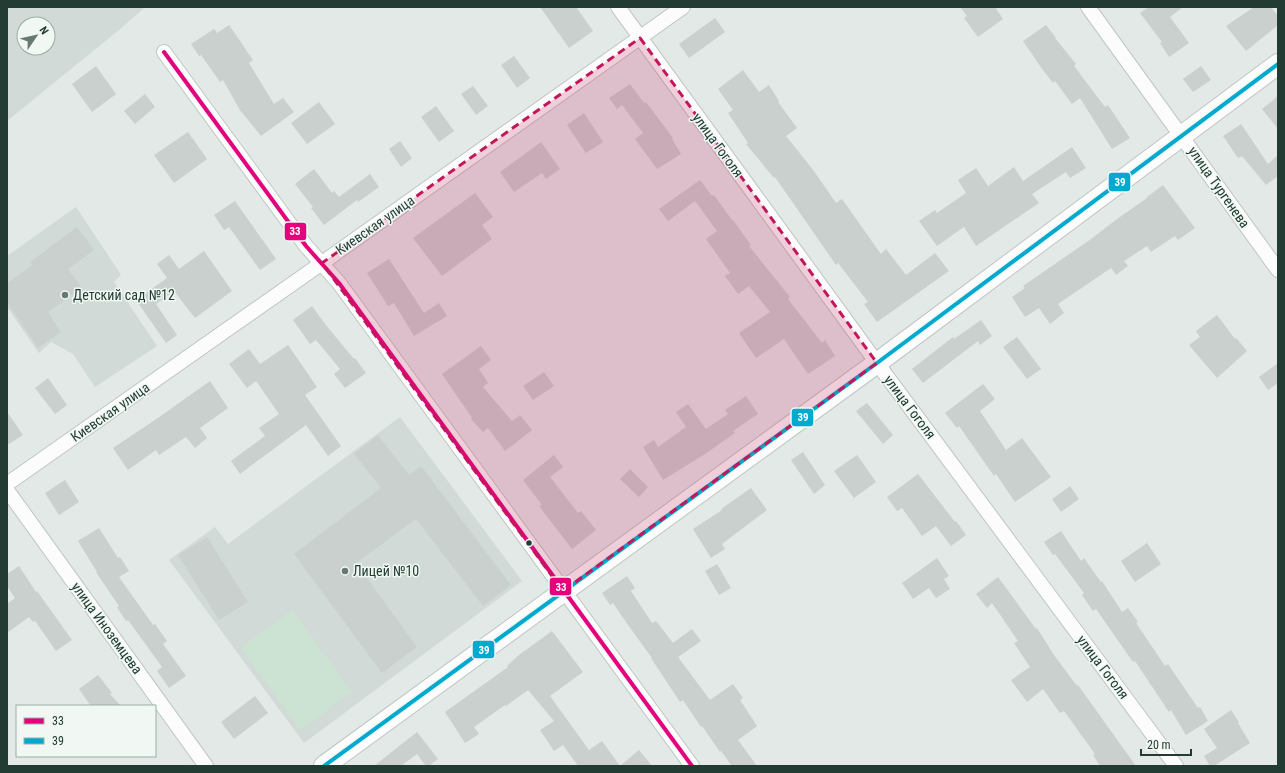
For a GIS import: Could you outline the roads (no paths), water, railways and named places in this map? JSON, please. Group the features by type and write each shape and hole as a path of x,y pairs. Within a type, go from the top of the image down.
{"street":[{"name":"улица Гоголя","path":"618,7 877,363 1176,766"},
{"name":"Киевская улица","path":"7,484 683,7"},
{"name":"улица Тургенева","path":"1088,7 1278,270"},
{"path":"164,52 306,246 339,283 692,766"},
{"path":"324,766 877,363 1278,64"},
{"name":"улица Иноземцева","path":"7,490 206,766"}],"place":[{"name":"Детский сад №12","path":"65,295"},
{"name":"Лицей №10","path":"345,571"}]}
